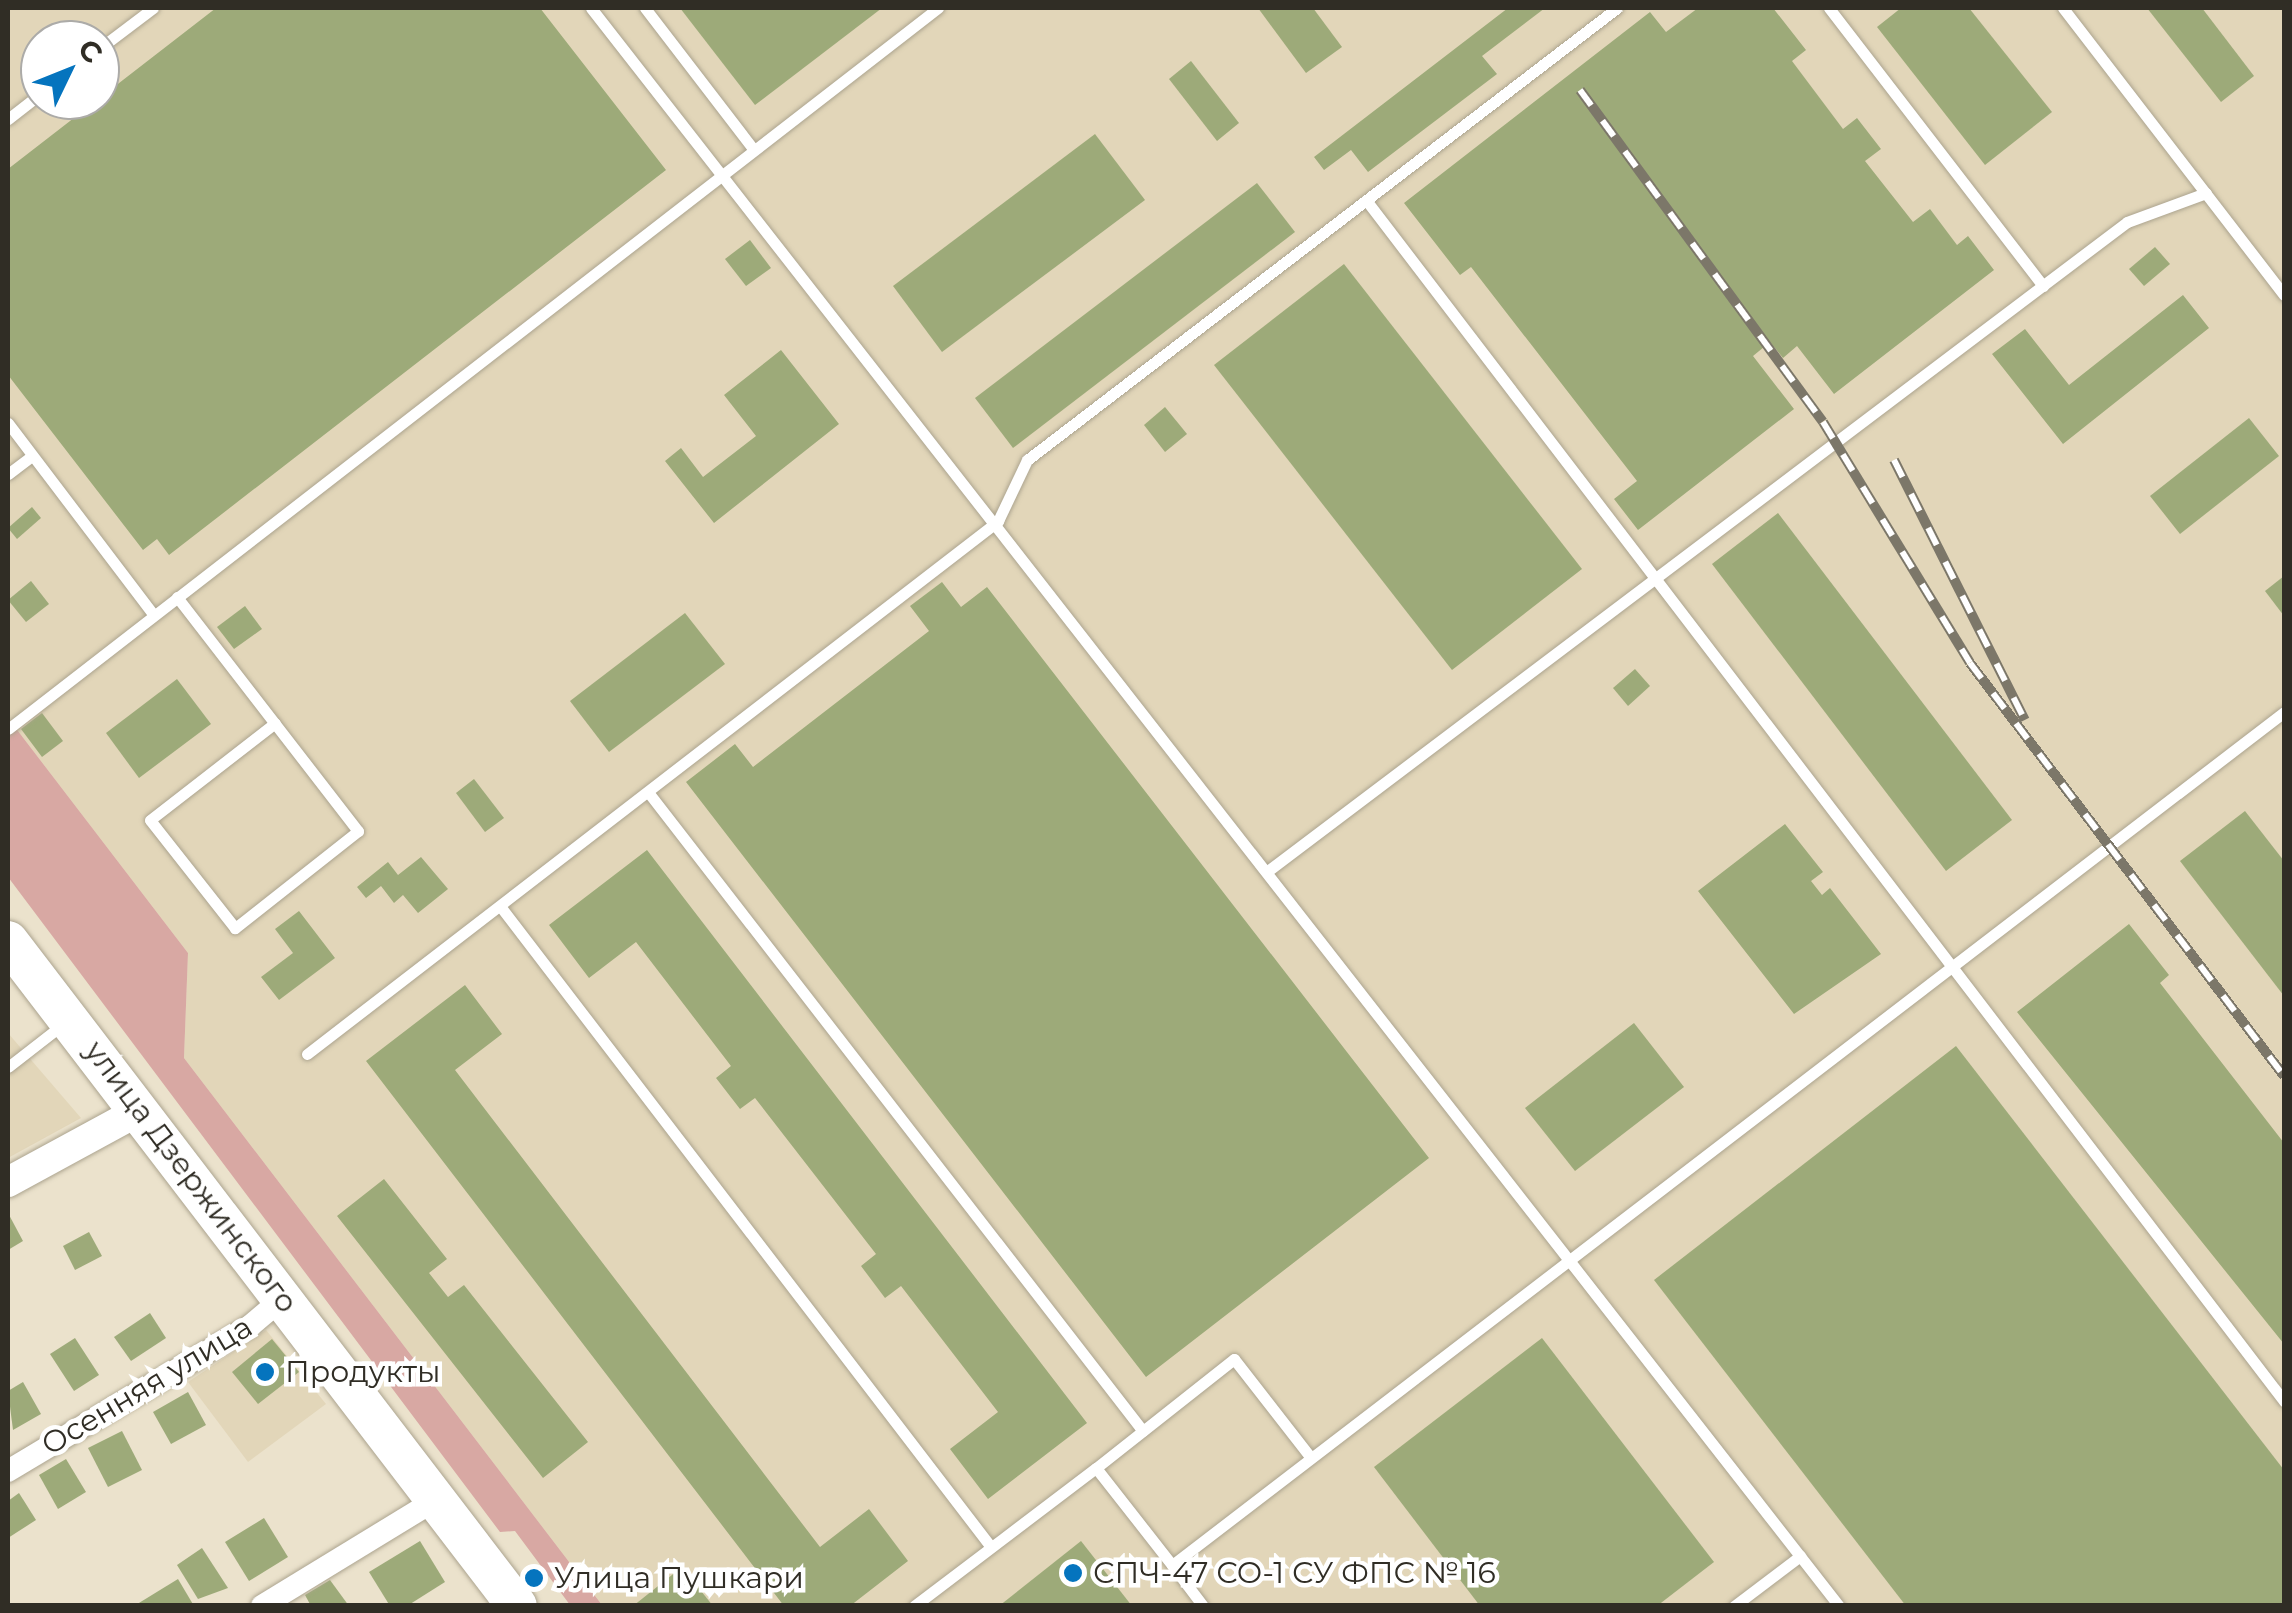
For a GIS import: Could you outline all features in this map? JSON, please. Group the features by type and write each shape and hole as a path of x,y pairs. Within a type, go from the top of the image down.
{"highway":[{"name":"улица Дзержинского","path":"8,940 517,1606"}],"street":[{"path":"8,1182 139,1111"},
{"name":"Осенняя улица","path":"8,1470 250,1326 284,1298"},
{"path":"262,1606 436,1499"}],"lane":[{"path":"120,33 154,8"},
{"path":"592,8 720,176 756,208 1838,1606"},
{"path":"645,8 754,150"},
{"path":"8,728 938,8"},
{"path":"308,1054 998,521 1027,460 1617,8"},
{"path":"1829,8 2043,286"},
{"path":"2063,8 2284,295"},
{"path":"1269,870 2127,222 2206,193"},
{"path":"1366,200 2284,1400"},
{"path":"8,424 154,615"},
{"path":"8,474 32,456"},
{"path":"177,597 275,723 358,830 235,928 150,820 275,723"},
{"path":"1172,1565 2284,712"},
{"path":"648,792 1143,1431"},
{"path":"500,906 991,1547"},
{"path":"8,1066 70,1019"},
{"path":"914,1606 1234,1359 1311,1458"},
{"path":"1096,1468 1203,1606"},
{"path":"1734,1606 1800,1556"}],"shaded area":[{"path":"8,8 2284,8 2284,1605 602,1605 184,1058 188,953 8,718"},
{"path":"8,718 188,953 184,1058 602,1605 570,1605 515,1531 500,1532 8,877"},
{"path":"8,1033 81,1118 8,1158"},
{"path":"266,1330 326,1404 248,1462 188,1382"}],"building":[{"path":"216,8 540,8 666,170 169,555 157,539 143,550 8,375 8,169 71,120 120,120 120,82"},
{"path":"680,8 882,8 755,105"},
{"path":"1258,8 1313,8 1342,47 1306,73"},
{"path":"1508,8 1545,8 1482,56 1497,74 1368,172 1351,150 1324,170 1314,157"},
{"path":"1698,8 1773,8 1806,50 1792,61 1843,129 1857,118 1881,149 1865,161 1913,222 1930,209 1957,245 1968,236 1994,270 1834,394 1797,346 1783,358 1770,342 1753,356 1794,409 1638,530 1614,499 1637,481 1471,267 1460,275 1404,203 1650,12 1666,32"},
{"path":"1901,8 1969,8 2052,112 1985,165 1877,27"},
{"path":"2147,8 2202,8 2254,76 2221,102"},
{"path":"1191,61 1239,123 1217,141 1169,79"},
{"path":"1095,134 1145,200 942,352 893,286"},
{"path":"1257,183 1295,232 1013,448 975,398"},
{"path":"750,240 771,268 746,286 725,259"},
{"path":"2155,247 2170,264 2144,286 2129,269"},
{"path":"1344,264 1582,569 1452,670 1214,365"},
{"path":"2183,295 2209,328 2063,444 1992,354 2025,329 2069,385"},
{"path":"781,350 839,424 714,523 665,461 681,448 703,477 756,436 724,395"},
{"path":"1165,407 1187,434 1165,452 1144,425"},
{"path":"2249,418 2279,456 2180,534 2150,496"},
{"path":"32,507 41,518 17,539 8,528"},
{"path":"1778,513 2012,820 1946,871 1712,564"},
{"path":"2284,576 2284,616 2265,591"},
{"path":"31,581 49,604 26,622 8,600"},
{"path":"942,582 961,607 987,587 1429,1158 1146,1377 686,782 735,744 753,767 929,631 910,606"},
{"path":"245,606 262,629 234,649 217,627"},
{"path":"685,613 725,664 609,752 570,701"},
{"path":"1635,669 1650,686 1628,706 1613,688"},
{"path":"177,679 211,724 139,778 106,733"},
{"path":"42,713 63,741 42,757 21,729"},
{"path":"474,779 504,818 485,832 456,793"},
{"path":"2245,811 2284,861 2284,996 2180,861"},
{"path":"1785,824 1823,872 1811,881 1822,895 1830,888 1881,954 1794,1014 1698,891"},
{"path":"647,850 1087,1423 988,1499 950,1449 998,1412 901,1286 885,1298 861,1266 876,1254 755,1098 740,1109 716,1078 731,1066 636,942 589,978 549,925"},
{"path":"421,857 448,889 418,913 403,895 394,903 381,886 366,898 357,887 388,862 398,875"},
{"path":"299,911 335,958 279,1000 261,977 293,953 275,929"},
{"path":"2129,924 2169,975 2160,983 2284,1143 2284,1344 2017,1012"},
{"path":"465,985 502,1034 455,1070 820,1547 869,1509 908,1561 850,1606 784,1606 366,1061"},
{"path":"1634,1023 1684,1087 1575,1171 1525,1108"},
{"path":"1956,1046 2284,1470 2284,1606 1906,1606 1654,1280"},
{"path":"384,1179 447,1259 429,1273 448,1297 464,1285 588,1442 543,1478 337,1216"},
{"path":"8,1213 23,1241 8,1250"},
{"path":"89,1232 102,1256 75,1270 63,1246"},
{"path":"150,1313 166,1338 131,1361 114,1337"},
{"path":"75,1338 99,1375 74,1391 50,1354"},
{"path":"1542,1338 1714,1562 1657,1606 1480,1606 1374,1467"},
{"name":"Продукты","path":"272,1339 299,1372 258,1404 232,1372"},
{"path":"23,1382 41,1414 13,1430 8,1391"},
{"path":"188,1392 206,1425 171,1444 153,1412"},
{"path":"122,1431 142,1470 108,1487 88,1448"},
{"path":"66,1459 86,1492 58,1509 39,1475"},
{"path":"19,1493 36,1520 8,1538 8,1501"},
{"path":"264,1518 288,1557 249,1581 225,1542"},
{"path":"420,1541 445,1582 407,1606 390,1606 369,1572"},
{"name":"СПЧ-47 СО-1 СУ ФПС № 16","path":"1081,1541 1132,1606 999,1606"},
{"path":"202,1548 228,1588 198,1599 177,1565"},
{"path":"682,1567 713,1606 633,1606"},
{"path":"178,1579 194,1606 134,1606"},
{"path":"330,1580 349,1606 311,1606 305,1595"}],"railway":[{"path":"1580,90 1823,422 1970,663 2284,1076"},
{"path":"1894,460 2025,720"}],"place":[{"name":"Продукты","path":"265,1372"},
{"name":"СПЧ-47 СО-1 СУ ФПС № 16","path":"1073,1573"},
{"name":"Улица Пушкари","path":"534,1578"}]}
